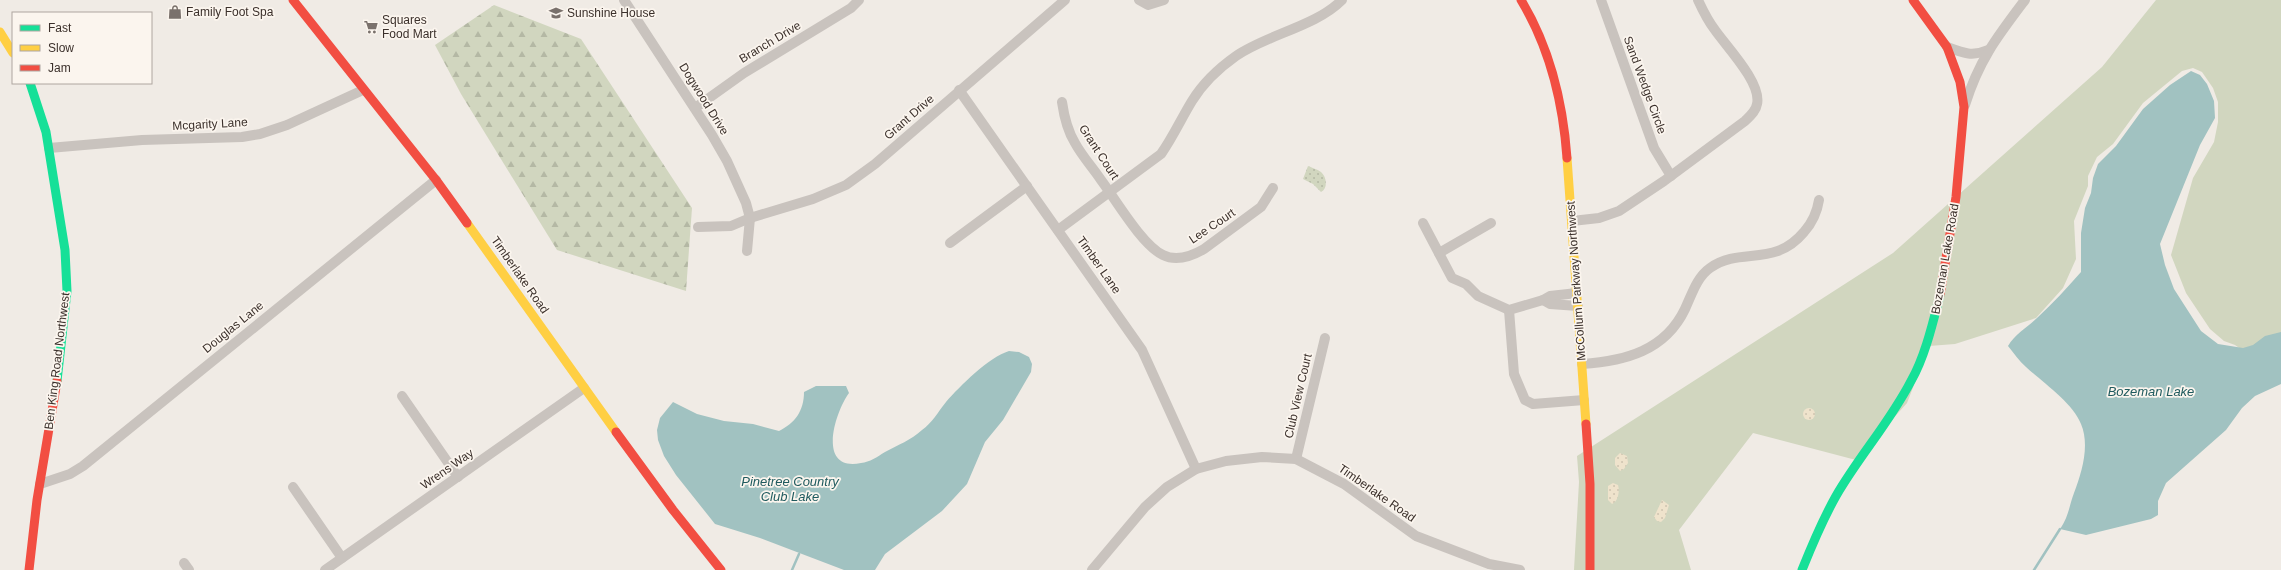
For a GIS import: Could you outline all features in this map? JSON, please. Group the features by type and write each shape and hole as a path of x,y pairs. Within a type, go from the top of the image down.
{"street":[{"name":"Timberlake Road","path":"293,0 436,180 672,510 721,570"},
{"name":"Dogwood Drive","path":"625,0 695,108 727,161 743,196 750,218 747,251"},
{"name":"Branch Drive","path":"695,108 744,73 851,8 859,0"},
{"name":"Grant Drive","path":"750,218 812,199 846,185 875,164 1065,0"},
{"path":"1139,0 1148,6 1164,0"},
{"path":"1058,230 1161,154 1172,139 1198,92 1225,64 1248,48 1325,13 1342,0"},
{"name":"McCollum Parkway Northwest","path":"1521,0 1544,40 1556,83 1566,139 1590,499 1590,570"},
{"name":"Sand Wedge Circle","path":"1601,0 1654,148 1671,176"},
{"path":"1572,221 1599,218 1613,214 1671,176 1745,121 1753,113 1758,103 1756,89 1710,22 1698,0"},
{"name":"Bozeman Lake Road","path":"1802,570 1821,524 1837,494 1899,403 1912,380 1934,320 1956,197 1964,107 1960,82 1948,47 1913,0"},
{"path":"1964,107 1974,79 1988,50 2025,0"},
{"path":"0,32 12,51"},
{"path":"1948,47 1966,54 1974,55 1988,50"},
{"name":"Ben King Road Northwest","path":"29,570 40,484 63,333 67,290 66,256 49,148 40,111 30,84"},
{"name":"Mcgarity Lane","path":"49,148 142,140 242,137 260,134 287,125 363,90"},
{"name":"Timber Lane","path":"959,90 1142,350 1196,469"},
{"name":"Grant Court","path":"1062,102 1064,118 1075,143 1110,192"},
{"name":"Douglas Lane","path":"40,484 70,474 83,466 436,180"},
{"path":"950,243 1027,186"},
{"name":"Lee Court","path":"1110,192 1151,246 1164,256 1179,258 1204,249 1261,207 1273,188"},
{"path":"1582,364 1623,359 1658,341 1671,330 1681,317 1698,282 1710,268 1728,260 1777,253 1786,249 1807,228 1817,210 1819,200"},
{"path":"698,227 731,226 750,218"},
{"path":"1439,253 1491,222"},
{"path":"1423,223 1452,278 1466,284 1478,296 1509,310 1543,300 1550,296 1577,293"},
{"path":"1543,300 1550,304 1578,306"},
{"path":"1509,310 1514,374 1525,400 1533,404 1584,400"},
{"name":"Club View Court","path":"1296,459 1325,338"},
{"name":"Wrens Way","path":"325,570 584,388"},
{"path":"402,396 458,477"},
{"name":"Timberlake Road","path":"1092,570 1145,507 1168,488 1196,469 1226,461 1262,457 1296,459 1344,484 1416,536 1489,564 1520,570"},
{"path":"293,487 342,558"}],"green space":[{"path":"2156,0 2281,0 2281,382 2248,354 2235,345 2224,341 2210,329 2186,293 2171,255 2193,178 2214,142 2218,122 2218,102 2213,88 2202,72 2193,68 2182,71 2143,103 2113,144 2097,157 2088,176 2088,186 2074,221 2076,259 2063,288 2036,318 1955,344 1929,346 1907,403 1856,460 1753,433 1679,530 1691,570 1574,570 1579,482 1577,456 1893,253 2102,67"},
{"path":"494,5 581,39 692,208 686,291 557,250 461,94 435,45"},
{"path":"1308,166 1319,171 1325,177 1326,186 1321,192 1313,184 1303,179"}],"sand":[{"path":"1809,408 1813,410 1815,414 1813,418 1809,420 1805,418 1803,414 1805,410"},
{"path":"1620,453 1627,456 1628,463 1624,469 1620,471 1615,465 1615,458"},
{"path":"1613,483 1618,485 1619,490 1616,501 1612,504 1608,500 1608,486"},
{"path":"1662,500 1669,505 1665,518 1661,522 1657,521 1654,517"}],"water":[{"name":"Bozeman Lake","path":"2191,71 2200,75 2207,84 2214,101 2215,118 2200,145 2160,244 2165,265 2174,289 2201,331 2218,344 2243,348 2253,345 2265,336 2281,332 2281,384 2255,396 2242,408 2226,430 2166,483 2158,501 2158,515 2151,519 2086,535 2060,529 2067,515 2080,476 2085,450 2084,432 2077,416 2071,408 2023,365 2008,346 2011,341 2033,322 2081,272 2081,233 2085,208 2091,193 2093,178 2098,164 2116,146 2143,109 2170,85"},
{"name":"Pinetree Country Club Lake","path":"1009,351 1019,352 1029,357 1032,364 1031,372 1003,420 985,442 967,484 942,511 885,554 875,570 844,570 760,538 715,524 676,475 664,456 658,440 657,430 660,418 673,402 697,414 724,421 753,424 779,431 785,428 798,416 804,399 804,392 816,386 846,386 849,393 839,413 835,426 833,438 834,450 838,459 847,463 861,463 873,459 918,434 929,424 952,395 967,380 993,359"}],"waterway":[{"path":"2034,570 2060,529"},
{"path":"792,570 799,554"}],"traffic: fast":[{"path":"30,84 46,132 65,250 67,291 57,381"},
{"path":"1802,570 1818,532 1836,496 1854,467 1894,411 1916,372 1928,339 1940,295"}],"traffic: slow":[{"path":"0,32 12,51"},
{"path":"1567,158 1586,424"},
{"path":"467,223 616,432"}],"traffic: jam":[{"path":"293,0 436,180 467,223"},
{"path":"1521,0 1540,37 1553,76 1562,116 1567,158"},
{"path":"1913,0 1947,47 1960,82 1964,107 1956,197 1940,295"},
{"path":"29,570 37,500 57,381"},
{"path":"1586,424 1590,484 1590,570"},
{"path":"616,432 673,510 721,570"}],"place":[{"name":"Family Foot Spa","path":"175,12"},
{"name":"Sunshine House","path":"556,13"},
{"name":"Squares Food Mart","path":"371,27"}]}
